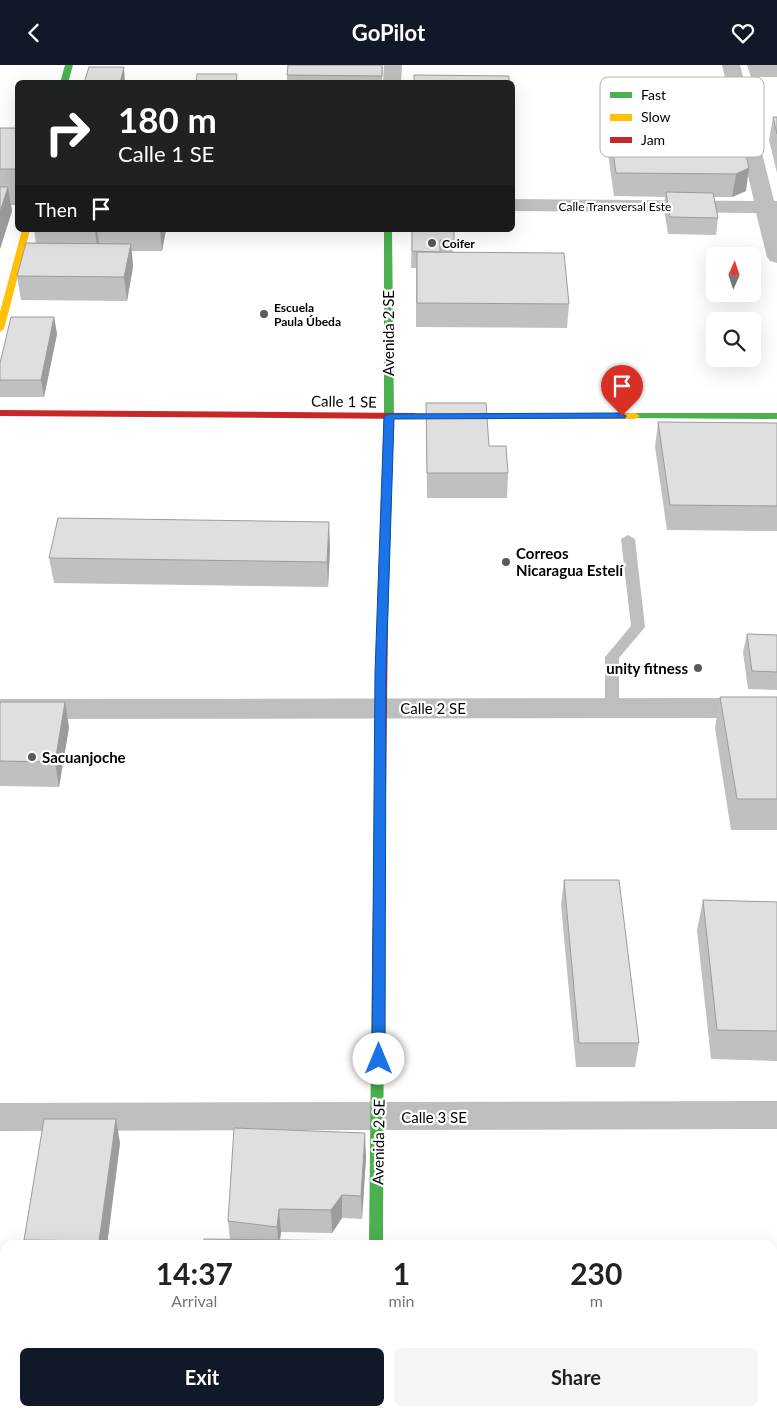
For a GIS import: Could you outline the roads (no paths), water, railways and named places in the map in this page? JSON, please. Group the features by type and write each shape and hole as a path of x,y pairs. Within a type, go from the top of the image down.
{"street":[{"path":"65,80 69,65"},
{"path":"392,80 393,65"},
{"path":"756,157 770,207 777,257"},
{"path":"0,199 15,199"},
{"name":"Calle Transversal Este","path":"515,205 770,207"},
{"path":"0,329 25,232"},
{"name":"Avenida 2 SE","path":"376,1240 381,708 389,416 388,232"},
{"name":"Calle 1 SE","path":"0,413 777,416"},
{"name":"Calle 2 SE","path":"0,709 777,709"},
{"name":"Calle 3 SE","path":"0,1117 777,1115"}],"lane":[{"path":"612,708 612,657 625,639 638,627 628,539"}],"place":[{"name":"Coifer","path":"432,243"},
{"name":"Escuela Paula Úbeda","path":"264,314"},
{"name":"Correos Nicaragua Estelí","path":"506,562"},
{"name":"unity fitness","path":"698,668"},
{"name":"Sacuanjoche","path":"32,757"}]}
